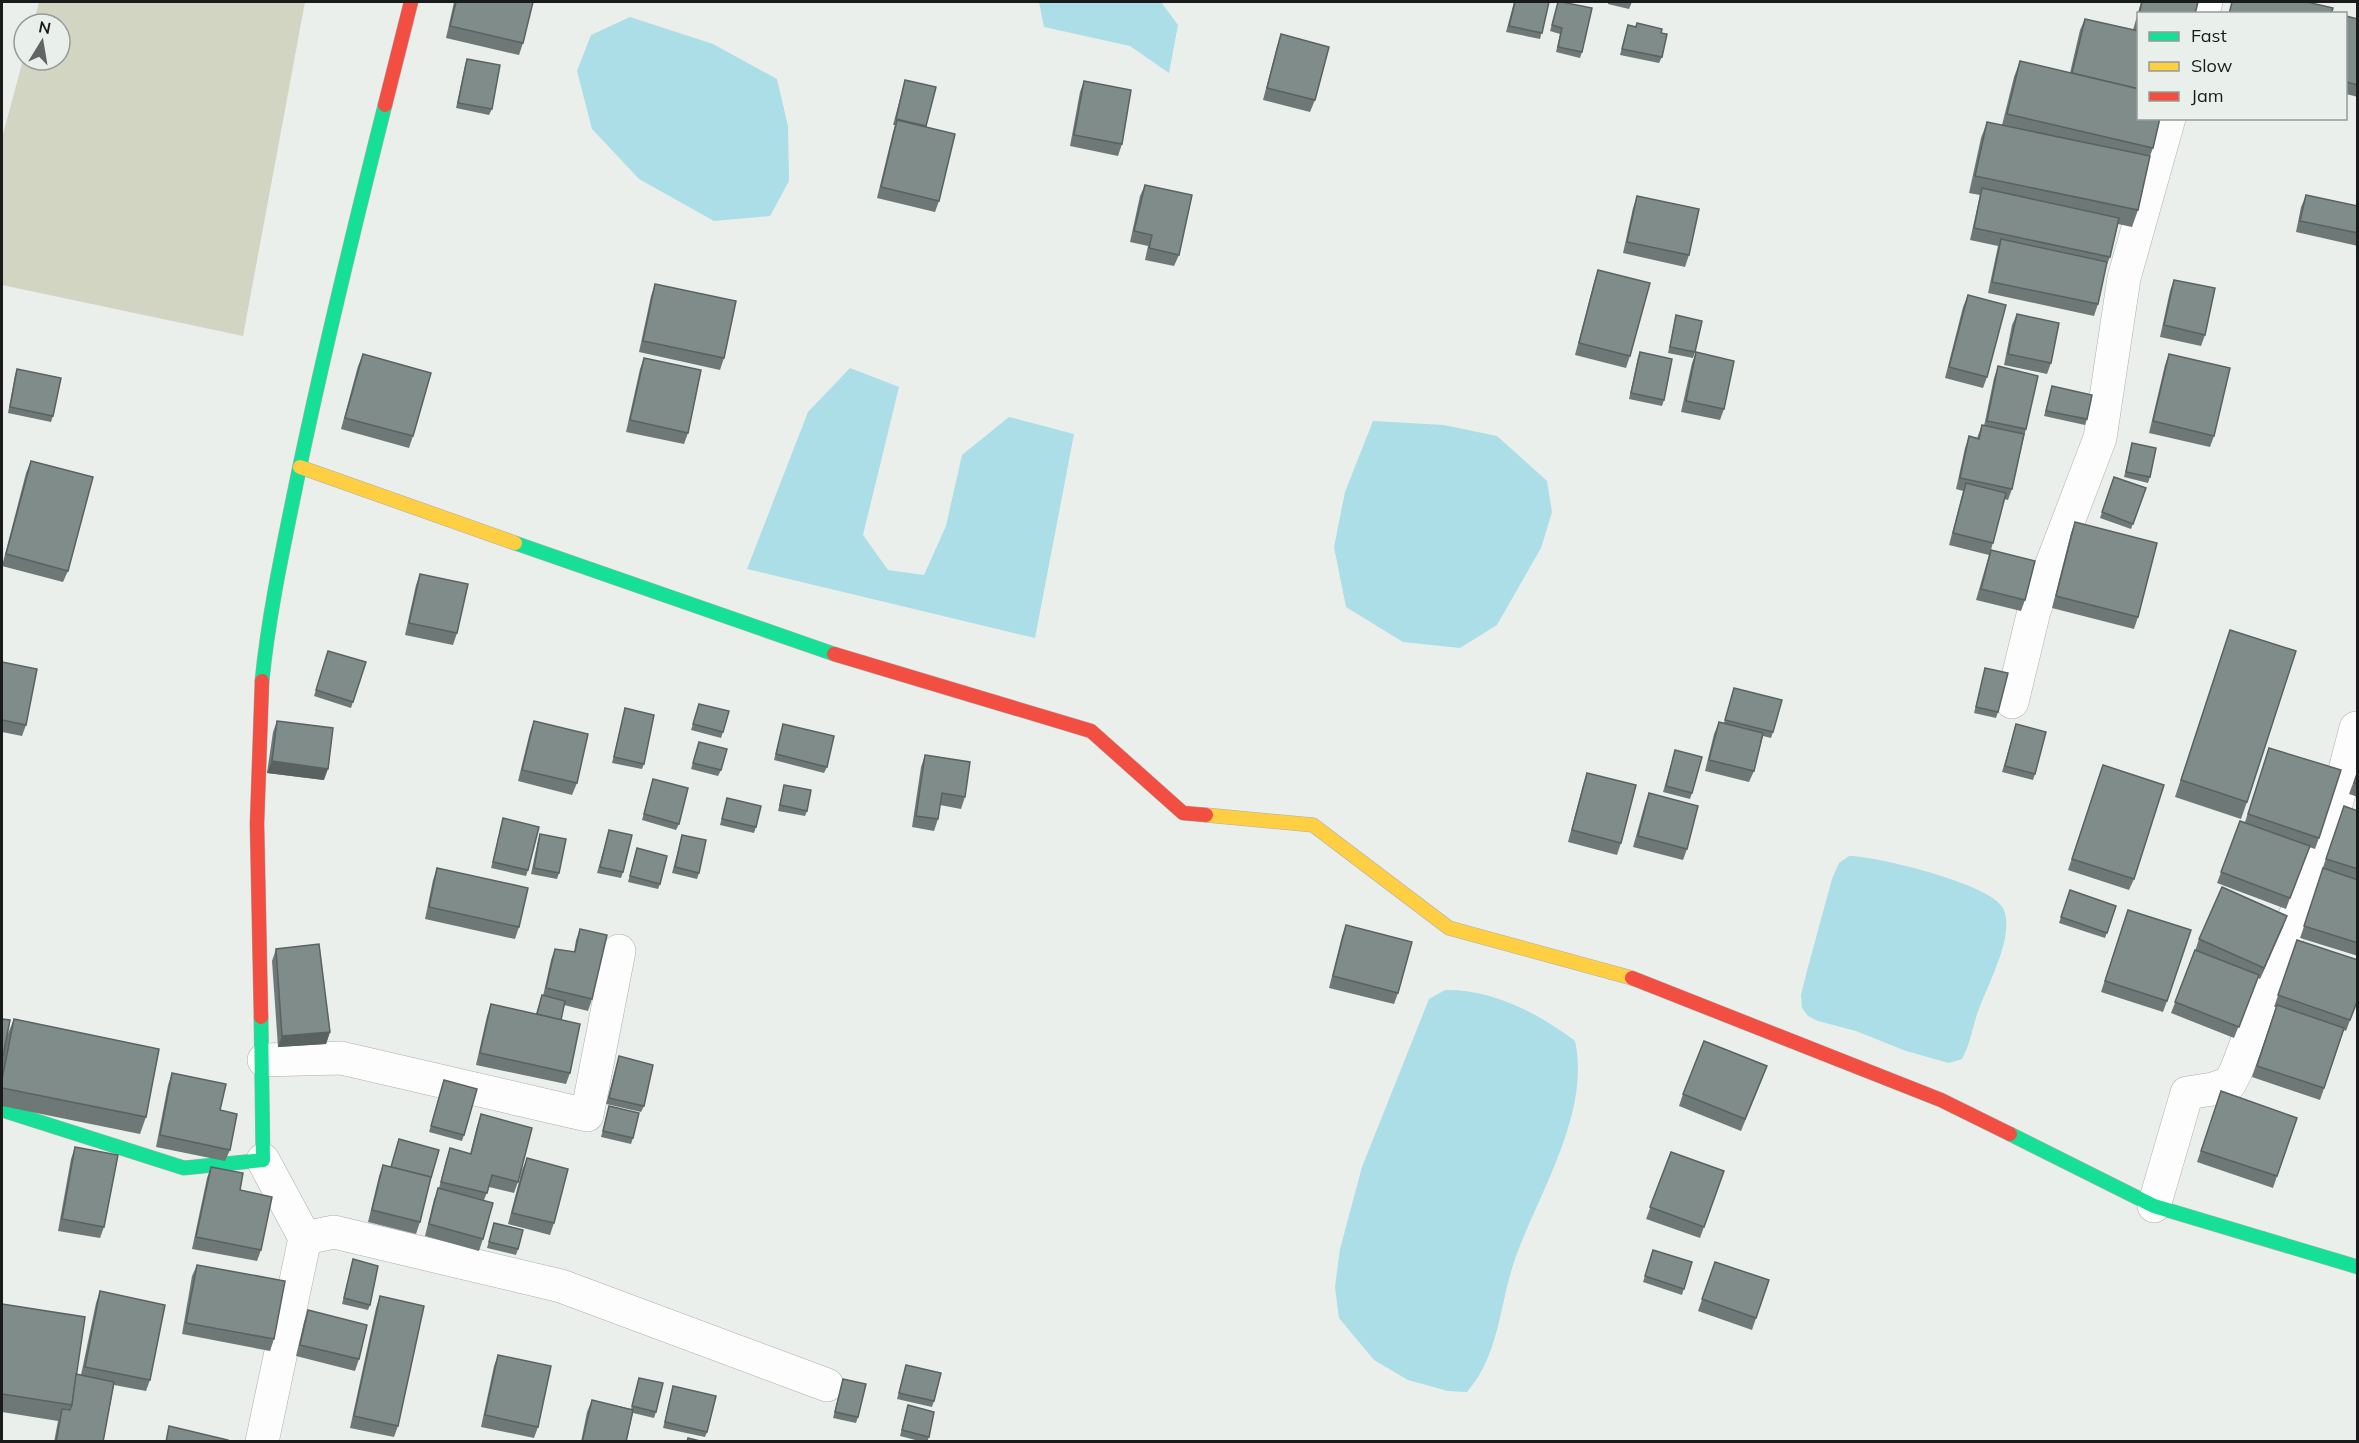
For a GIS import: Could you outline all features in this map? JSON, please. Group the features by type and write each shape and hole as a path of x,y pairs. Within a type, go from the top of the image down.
{"street":[{"path":"262,1442 305,1238 263,1160 264,1060 257,826 260,723 268,622 315,390 411,2"},
{"path":"2012,702 2034,612 2100,438 2124,278 2168,120"},
{"path":"300,467 842,657 1091,731 1183,813 1313,825 1449,928 1621,975 1919,1091 2154,1206 2358,1267"},
{"path":"2154,1206 2187,1093 2213,1089 2230,1083 2236,1071 2333,816 2356,728"},
{"path":"264,1060 341,1058 587,1115 619,951"},
{"path":"2,1110 184,1168 263,1160"},
{"path":"305,1238 334,1232 561,1286 828,1385"}],"green space":[{"path":"39,2 305,2 243,336 2,285 2,138 20,72 72,72 72,12 36,12"}],"water":[{"path":"1039,2 1161,2 1178,25 1169,73 1130,46 1044,27"},
{"path":"630,17 713,44 777,79 788,126 789,181 770,216 714,221 639,179 592,129 577,71 591,35"},
{"path":"850,368 899,387 863,535 888,570 924,575 946,526 962,455 1009,417 1074,434 1035,638 747,569 808,412"},
{"path":"1373,421 1444,425 1497,436 1547,481 1552,512 1541,548 1497,625 1460,648 1403,642 1346,607 1334,547 1345,492"},
{"path":"1849,856 1907,866 1956,881 1994,899 2003,908 2006,934 2002,949 1962,1059 1949,1063 1906,1051 1856,1031 1818,1021 1808,1016 1802,1008 1801,995 1832,879 1839,863"},
{"path":"1445,990 1497,998 1546,1021 1575,1041 1578,1068 1576,1096 1560,1153 1515,1259 1486,1362 1467,1392 1448,1391 1408,1380 1374,1360 1339,1318 1335,1287 1340,1249 1362,1167 1429,999"}],"building":[{"path":"456,2 533,2 523,43 450,26"},
{"path":"1515,2 1549,2 1542,33 1509,26"},
{"path":"1558,2 1592,8 1582,52 1558,47 1562,28 1552,25"},
{"path":"2142,2 2198,2 2196,12 2140,12"},
{"path":"2232,2 2307,2 2333,8 2332,12 2230,12"},
{"path":"2347,16 2358,19 2358,85 2347,82"},
{"path":"2085,19 2137,31 2137,89 2072,73"},
{"path":"1637,23 1662,29 1661,33 1667,34 1662,57 1622,49 1628,25 1636,27"},
{"path":"1281,34 1329,47 1315,100 1267,88"},
{"path":"467,59 500,65 492,109 458,103"},
{"path":"2020,61 2137,89 2137,120 2160,120 2153,148 2007,114"},
{"path":"905,80 936,87 926,126 896,119"},
{"path":"1084,81 1131,90 1122,144 1074,135"},
{"path":"897,120 955,134 939,201 881,187"},
{"path":"1987,122 2150,156 2138,210 1975,176"},
{"path":"1145,185 1192,195 1179,255 1149,248 1152,235 1134,231"},
{"path":"1982,188 2119,218 2110,257 1974,228"},
{"path":"2306,195 2358,206 2358,233 2300,221"},
{"path":"1637,196 1699,209 1689,255 1627,242"},
{"path":"2001,239 2107,262 2098,304 1992,282"},
{"path":"1598,270 1650,283 1630,356 1579,343"},
{"path":"2174,280 2215,288 2205,335 2164,325"},
{"path":"655,284 736,301 724,358 643,341"},
{"path":"1968,295 2006,305 1987,377 1949,367"},
{"path":"2017,314 2059,323 2051,363 2008,354"},
{"path":"1676,315 1702,321 1695,352 1670,347"},
{"path":"1640,352 1672,359 1664,400 1631,393"},
{"path":"1696,352 1734,361 1724,409 1686,401"},
{"path":"363,354 431,373 413,436 345,418"},
{"path":"2169,354 2230,368 2214,436 2153,421"},
{"path":"644,358 701,370 688,433 630,420"},
{"path":"1998,366 2038,376 2026,429 1987,421"},
{"path":"17,369 61,378 53,416 10,407"},
{"path":"2052,386 2092,395 2087,419 2046,411"},
{"path":"1982,425 2024,434 2012,489 1960,478 1969,436 1979,439"},
{"path":"2132,443 2156,448 2150,477 2126,472"},
{"path":"31,461 93,477 68,571 6,554"},
{"path":"2114,477 2146,488 2133,524 2102,512"},
{"path":"1966,483 2006,493 1993,543 1953,533"},
{"path":"2075,522 2157,543 2138,617 2056,596"},
{"path":"1991,550 2035,561 2025,600 1981,589"},
{"path":"420,574 468,584 457,633 409,623"},
{"path":"2230,630 2296,651 2247,802 2181,780"},
{"path":"328,651 366,662 353,702 316,690"},
{"path":"2,662 37,669 26,725 2,720"},
{"path":"1985,668 2008,673 1998,712 1976,707"},
{"path":"1734,688 1782,700 1773,732 1725,720"},
{"path":"699,704 729,711 723,732 693,724"},
{"path":"625,708 654,715 644,764 614,757"},
{"path":"277,721 333,728 328,769 272,761"},
{"path":"534,721 588,734 577,783 522,770"},
{"path":"1719,722 1763,733 1754,771 1709,760"},
{"path":"783,724 834,736 827,767 776,754"},
{"path":"2016,724 2046,732 2035,774 2005,766"},
{"path":"699,742 727,749 721,770 693,763"},
{"path":"2269,748 2341,770 2319,838 2248,814"},
{"path":"1675,750 1702,757 1692,793 1666,786"},
{"path":"925,755 970,762 965,797 942,793 938,819 916,816"},
{"path":"2103,765 2164,785 2134,879 2072,859"},
{"path":"2358,771 2358,784 2354,783"},
{"path":"1587,773 1636,785 1621,843 1572,830"},
{"path":"653,779 688,788 679,824 644,814"},
{"path":"784,785 811,790 807,811 780,805"},
{"path":"1649,793 1698,806 1687,849 1638,836"},
{"path":"727,798 761,806 756,827 722,819"},
{"path":"2344,806 2358,811 2358,869 2326,859"},
{"path":"503,818 539,827 528,870 493,862"},
{"path":"2240,821 2310,846 2290,898 2221,872"},
{"path":"609,830 632,835 623,872 600,867"},
{"path":"540,834 566,839 559,873 534,868"},
{"path":"682,835 706,840 699,873 675,867"},
{"path":"637,848 667,856 660,884 630,876"},
{"path":"437,868 528,888 519,927 429,907"},
{"path":"2323,868 2358,880 2358,943 2304,926"},
{"path":"2222,887 2287,916 2264,968 2199,939"},
{"path":"2070,890 2116,906 2107,933 2061,917"},
{"path":"2128,910 2191,930 2167,1001 2105,981"},
{"path":"1346,925 1412,942 1398,993 1333,976"},
{"path":"580,929 607,935 592,999 546,988 555,949 575,952"},
{"path":"2297,940 2358,960 2358,999 2350,1020 2278,995"},
{"path":"319,944 330,1032 282,1036 276,949"},
{"path":"2195,950 2259,975 2239,1027 2175,1002"},
{"path":"542,995 565,1001 561,1020 537,1014"},
{"path":"491,1004 580,1024 570,1073 480,1053"},
{"path":"2277,1005 2344,1028 2324,1088 2257,1066"},
{"path":"2,1019 10,1020 2,1062"},
{"path":"14,1019 159,1049 146,1117 2,1088"},
{"path":"1704,1041 1767,1066 1745,1119 1683,1094"},
{"path":"619,1056 653,1065 644,1106 609,1098"},
{"path":"172,1073 226,1084 220,1110 237,1114 230,1150 160,1135"},
{"path":"444,1080 477,1089 464,1135 431,1126"},
{"path":"2221,1091 2297,1118 2277,1176 2201,1151"},
{"path":"609,1106 639,1113 633,1138 603,1131"},
{"path":"481,1114 532,1128 518,1182 492,1175 487,1193 441,1182 450,1148 471,1154"},
{"path":"399,1139 439,1150 431,1178 391,1167"},
{"path":"75,1147 118,1155 104,1227 62,1219"},
{"path":"1671,1152 1724,1171 1704,1227 1650,1207"},
{"path":"527,1158 568,1169 554,1223 512,1213"},
{"path":"383,1165 431,1177 420,1222 372,1210"},
{"path":"211,1167 243,1173 240,1190 272,1197 261,1250 196,1237"},
{"path":"438,1188 493,1203 483,1239 429,1224"},
{"path":"494,1223 523,1230 518,1249 489,1242"},
{"path":"1653,1250 1692,1262 1684,1289 1645,1276"},
{"path":"353,1259 378,1266 370,1305 344,1298"},
{"path":"1715,1262 1769,1280 1756,1318 1702,1299"},
{"path":"197,1265 285,1281 274,1339 186,1323"},
{"path":"100,1291 165,1305 150,1380 85,1367"},
{"path":"380,1296 424,1306 398,1426 354,1416"},
{"path":"2,1304 85,1317 72,1405 2,1394"},
{"path":"308,1310 367,1325 359,1359 300,1345"},
{"path":"498,1355 551,1366 538,1427 485,1415"},
{"path":"906,1365 941,1373 934,1401 899,1393"},
{"path":"76,1374 114,1382 103,1442 56,1442 62,1409 70,1410 72,1405"},
{"path":"639,1378 663,1383 656,1412 632,1406"},
{"path":"843,1379 866,1384 858,1417 835,1412"},
{"path":"673,1386 716,1396 707,1432 665,1422"},
{"path":"592,1400 633,1410 626,1442 582,1442"},
{"path":"908,1405 934,1412 929,1437 902,1430"},
{"path":"169,1426 228,1440 228,1442 166,1442"},
{"path":"688,1438 704,1442 687,1442"}],"traffic: fast":[{"path":"262,681 273,603 298,475 318,382 385,105"},
{"path":"515,543 834,654"},
{"path":"2,1110 184,1168 263,1160 261,1017"},
{"path":"2010,1134 2154,1206 2358,1267"}],"traffic: slow":[{"path":"300,467 515,543"},
{"path":"1206,815 1313,825 1449,928 1632,978"}],"traffic: jam":[{"path":"385,105 411,2"},
{"path":"834,654 1091,731 1183,813 1206,815"},
{"path":"261,1017 257,824 262,681"},
{"path":"1632,978 1941,1100 2010,1134"}]}
